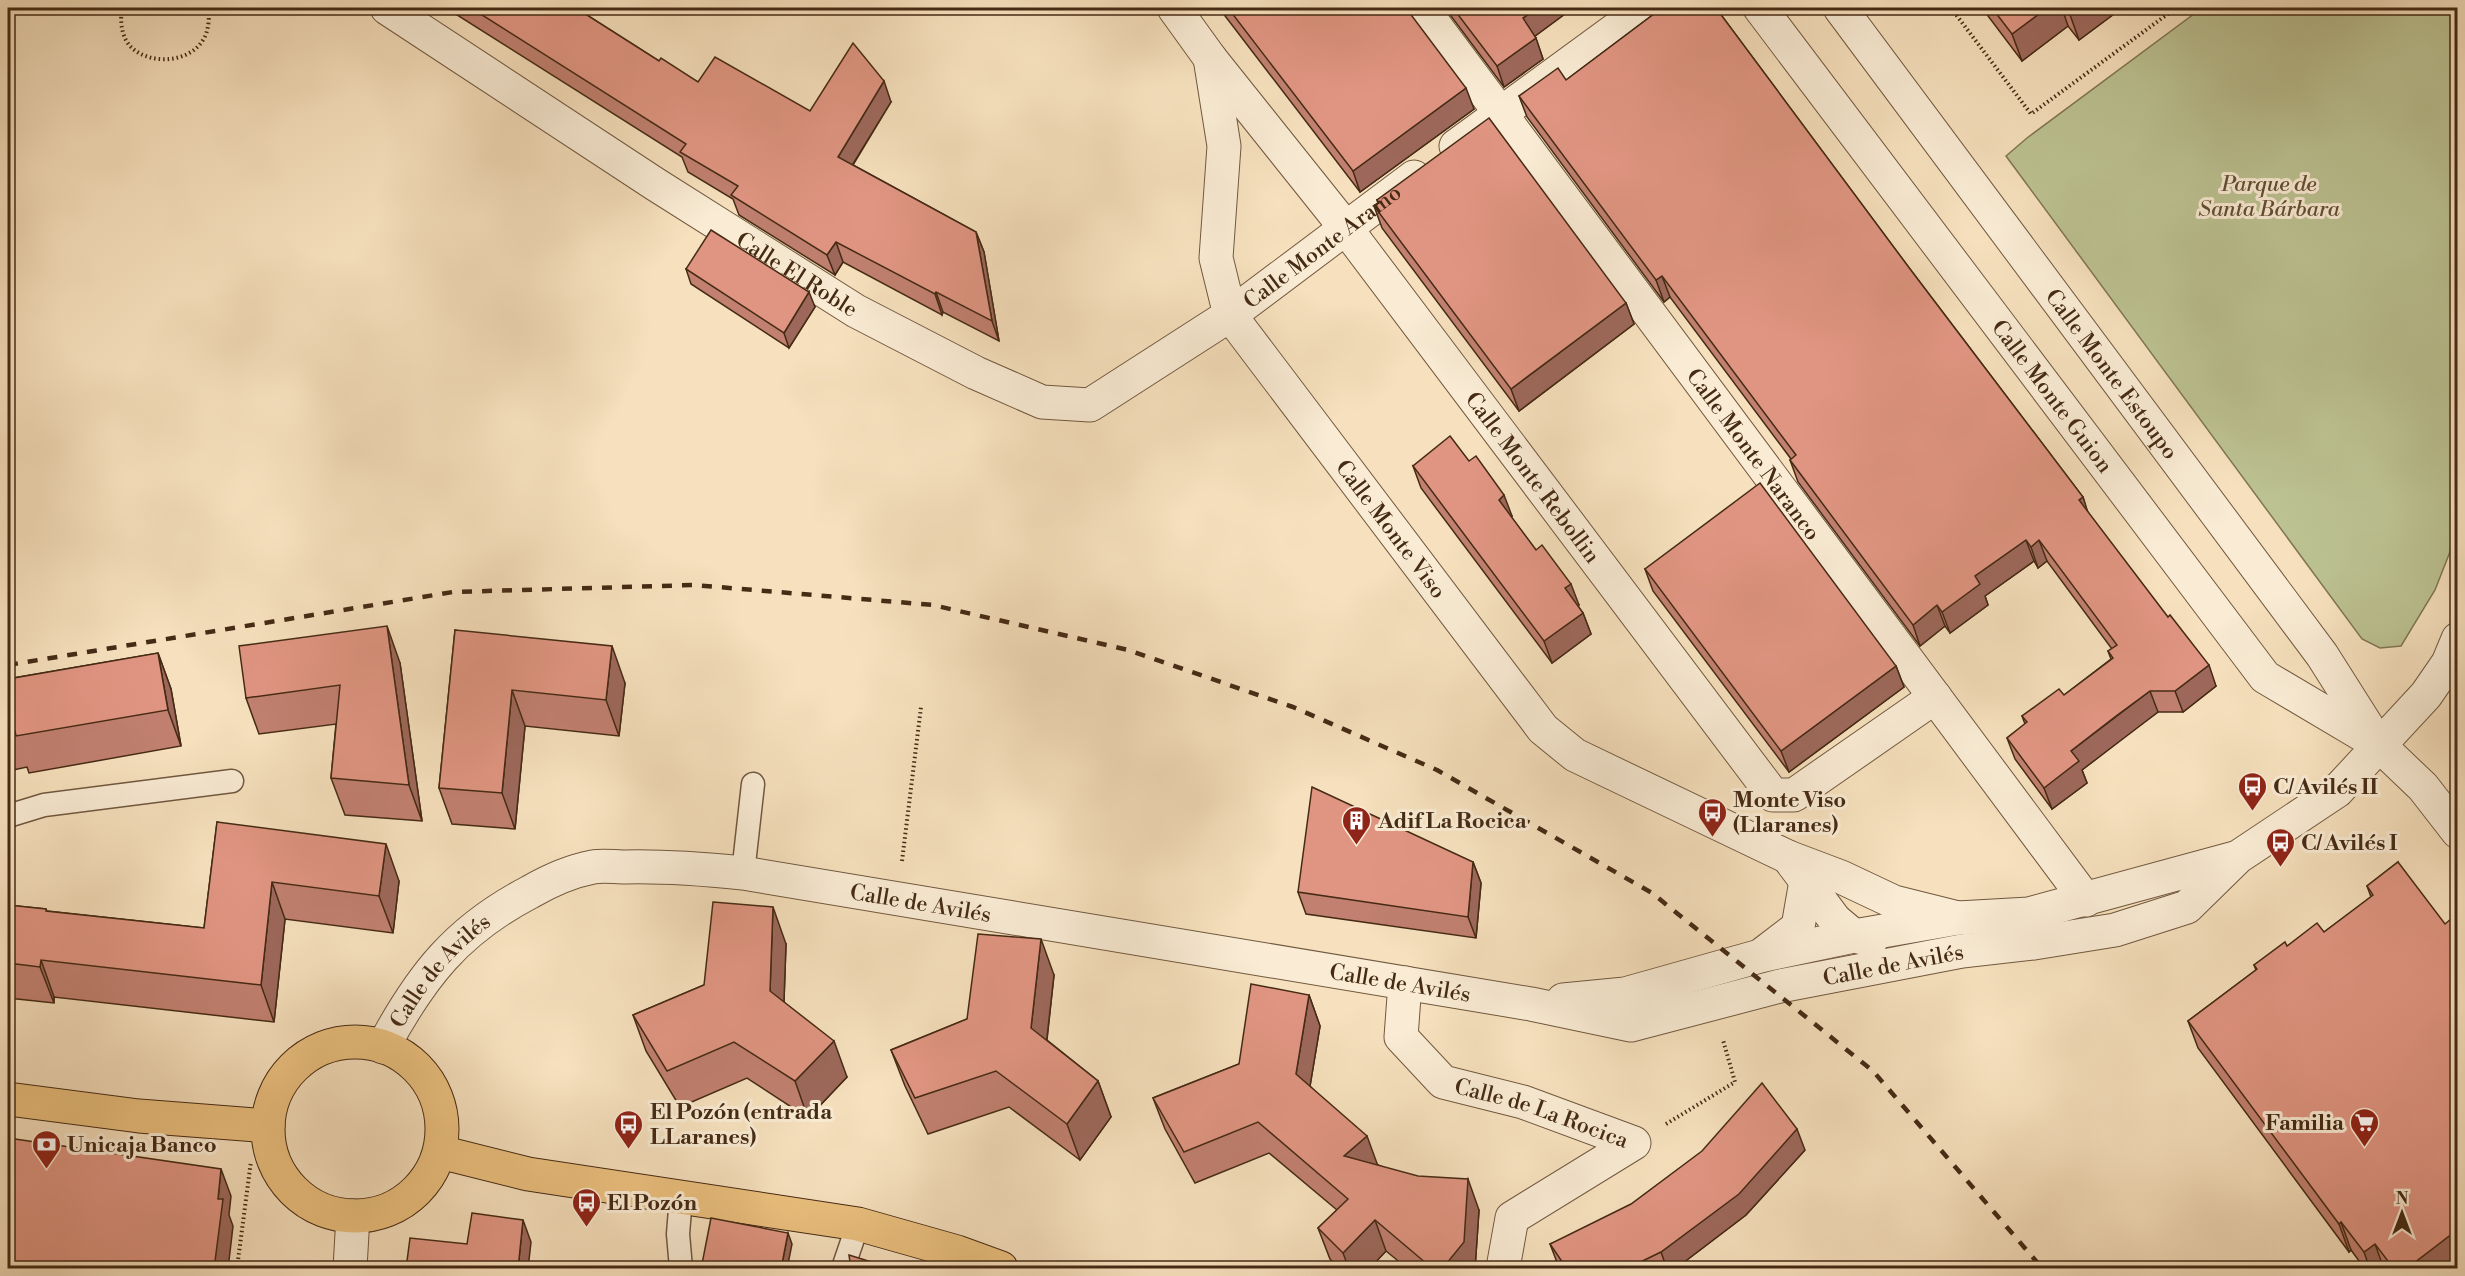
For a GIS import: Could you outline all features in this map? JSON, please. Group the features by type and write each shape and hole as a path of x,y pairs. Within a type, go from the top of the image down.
{"main road":[{"path":"340,1043 369,1043 382,1047 397,1052 419,1069 435,1093 443,1120 440,1152 432,1172 417,1192 404,1202 374,1215 353,1216 322,1210 299,1196 280,1175 262,1125 275,1094 291,1070 313,1052 340,1043"},
{"path":"8,1099 140,1116 262,1125"},
{"path":"440,1152 528,1174 858,1224 957,1252 1001,1269"}],"street":[{"name":"Calle El Roble","path":"387,8 655,184 856,310 976,373 1042,402 1090,405 1230,315"},
{"name":"Calle Monte Rebollin","path":"1174,8 1210,58 1345,227 1773,795 1794,795 1935,697"},
{"name":"Calle Monte Naranco","path":"1422,8 2086,900"},
{"name":"Calle Monte Aramo","path":"1230,315 1345,227 1646,8"},
{"name":"Calle Monte Guion","path":"1760,8 2265,677 2379,745"},
{"name":"Calle Monte Estoupo","path":"1840,8 2322,655 2379,745"},
{"name":"Calle Monte Viso","path":"1210,58 1224,146 1216,258 1230,315 1543,729 1575,755 1797,870 1841,878 1894,902 1958,918"},
{"name":"Calle de Avilés","path":"382,1047 412,997 444,955 472,927 503,906 549,882 594,867 671,866 743,873 1531,1004 1631,1025 1780,986 1962,951 2034,943 2115,930 2187,907 2238,857 2337,791 2426,695 2448,663 2457,639"},
{"path":"2379,745 2423,788 2457,832"},
{"name":"Calle de Avilés","path":"1531,1004 1624,994 1760,956 1854,936 1958,918 2029,914 2238,857"},
{"name":"Calle Monte Viso","path":"1797,870 1835,920 1854,936"},
{"path":"1760,956 1798,927 1797,870"},
{"path":"1841,878 1854,905 1854,936"},
{"path":"1854,936 1891,944 1962,951"},
{"path":"1780,986 1827,958 1854,936"},
{"name":"Calle de La Rocica","path":"1405,983 1401,1037 1443,1082 1523,1102 1634,1143"},
{"name":"Calle de La Rocica","path":"1503,1269 1512,1218 1634,1143"},
{"path":"350,1269 353,1216"}],"lane":[{"path":"8,816 44,806 232,782"},
{"path":"743,873 753,784"},
{"path":"681,1197 678,1234 681,1269"},
{"path":"843,1269 858,1224"}],"path":[{"path":"122,8 120,20 123,34 132,48 157,60 183,58 194,50 204,39 209,8"},
{"path":"1951,8 2031,114 2176,8"},
{"path":"897,899 921,707"},
{"path":"1634,1143 1735,1082 1713,1003"},
{"path":"237,1269 262,1125"}],"green space":[{"name":"Parque de Santa Bárbara","path":"2202,8 2457,8 2457,534 2435,590 2401,646 2380,648 2362,639 2006,156"}],"building":[{"path":"471,8 576,8 659,61 661,58 698,82 715,57 810,111 853,43 884,81 838,157 976,232 992,321 836,242 827,255 731,195 738,186 680,152 686,144"},
{"path":"1228,8 1406,8 1466,88 1353,171"},
{"path":"1453,8 1537,8 1523,18 1536,38 1497,66"},
{"path":"1662,8 1716,8 2083,497 2079,500 2168,617 2170,615 2209,665 2175,691 2150,691 2116,716 2071,751 2079,761 2044,788 2007,738 2027,722 2022,716 2059,689 2064,695 2113,658 2108,651 2117,645 2039,540 2031,547 2026,540 1975,576 1980,584 1942,612 1937,605 1913,625 1790,460 1796,455 1662,276 1656,280 1519,96 1558,68 1566,80"},
{"path":"1992,8 2047,8 2012,34"},
{"path":"1489,118 1626,303 1511,389 1374,206 1379,203 1377,200"},
{"path":"711,230 809,292 784,333 686,269"},
{"path":"1450,436 1469,461 1476,456 1504,495 1499,500 1536,550 1542,545 1571,584 1565,588 1583,613 1544,641 1413,466"},
{"path":"1760,483 1896,666 1781,751 1645,569"},
{"path":"387,626 409,785 331,778 340,685 246,698 239,646"},
{"path":"455,630 612,646 606,700 512,690 502,793 439,788"},
{"path":"158,653 168,710 16,736 15,731 8,732 8,679"},
{"name":"Adif La Rocica","path":"1312,787 1473,862 1468,917 1298,892"},
{"path":"217,822 386,844 379,896 272,882 261,985 41,960 40,967 8,963 8,905 204,928"},
{"name":"Familia","path":"2398,862 2445,924 2457,914 2457,1230 2406,1269 2394,1269 2375,1244 2364,1252 2341,1222 2339,1224 2188,1021 2257,969 2254,965 2285,942 2287,946 2317,923 2324,932 2373,895 2367,886"},
{"path":"713,902 773,907 770,991 834,1041 795,1081 734,1042 667,1071 633,1015 704,985"},
{"path":"978,934 1041,939 1031,1028 1098,1081 1067,1124 996,1071 915,1098 891,1050 967,1019"},
{"path":"1251,984 1309,995 1296,1074 1367,1136 1344,1156 1418,1176 1468,1179 1464,1242 1442,1269 1433,1269 1375,1220 1343,1253 1318,1228 1348,1199 1258,1122 1184,1152 1153,1098 1239,1064"},
{"path":"1762,1083 1797,1129 1739,1194 1661,1252 1626,1269 1567,1269 1550,1244 1631,1204 1702,1151"},
{"path":"8,1138 221,1169 218,1199 223,1199 214,1269 8,1269"},
{"path":"472,1213 523,1220 518,1269 406,1269 410,1238 467,1244"},
{"path":"711,1218 788,1233 781,1269 701,1269"},
{"path":"849,1255 894,1269 851,1269"}],"railway":[{"path":"8,665 453,592 694,585 933,605 1128,650 1293,707 1437,770 1652,893 1873,1071 2042,1268"}],"place":[{"name":"C/ Avilés II","path":"2252,812"},
{"name":"Monte Viso (Llaranes)","path":"1712,838"},
{"name":"Adif La Rocica","path":"1357,846"},
{"name":"C/ Avilés I","path":"2280,868"},
{"name":"Familia","path":"2365,1148"},
{"name":"El Pozón (entrada LLaranes)","path":"629,1150"},
{"name":"Unicaja Banco","path":"46,1170"},
{"name":"El Pozón","path":"586,1228"}]}
